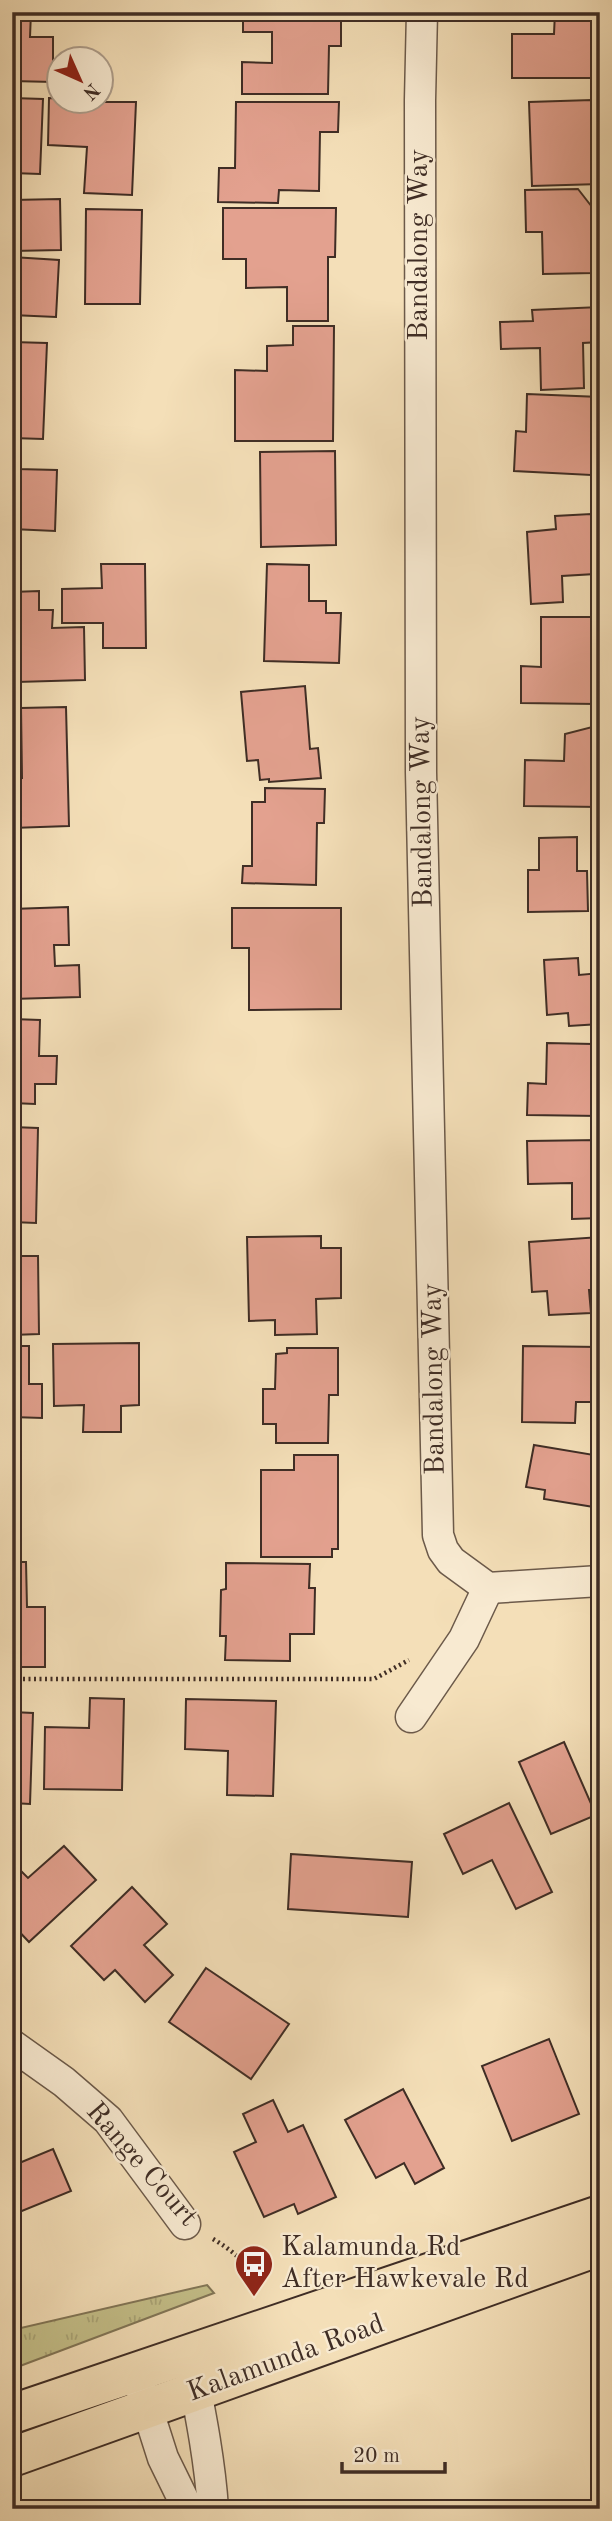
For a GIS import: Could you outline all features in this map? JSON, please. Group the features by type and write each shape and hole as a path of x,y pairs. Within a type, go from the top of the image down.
{"main road":[{"name":"Kalamunda Road","path":"12,2414 600,2214"},
{"name":"Kalamunda Road","path":"12,2457 600,2246"}],"street":[{"name":"Bandalong Way","path":"422,12 421,772 438,1535 443,1550 451,1561 488,1588"},
{"path":"411,1717 464,1639 488,1588 600,1581"},
{"name":"Range Court","path":"12,2045 64,2082 108,2120 185,2224"},
{"path":"188,2353 210,2467 213,2509"},
{"path":"136,2371 163,2458 188,2509"}],"path":[{"path":"12,1679 374,1679 441,1643 464,1639"},
{"name":"Range Court","path":"185,2224 223,2245 253,2270 264,2288"}],"green space":[{"path":"207,2285 214,2293 12,2369 12,2330"}],"building":[{"path":"12,12 31,12 30,37 53,37 53,46 46,46 46,82 12,81"},
{"path":"243,12 341,12 341,46 329,46 328,94 242,94 242,62 272,63 272,32 243,32"},
{"path":"555,12 600,12 600,78 512,78 512,34 554,34"},
{"path":"12,98 43,99 40,174 12,173"},
{"path":"592,100 600,107 600,184 532,186 529,102"},
{"path":"116,102 136,102 132,195 84,193 87,147 48,145 49,116 116,116"},
{"path":"236,102 339,102 338,132 320,132 319,191 279,190 278,203 218,202 219,168 235,168"},
{"path":"578,189 592,207 593,273 543,274 542,232 526,232 525,190"},
{"path":"60,199 61,250 12,251 12,200"},
{"path":"223,208 336,208 335,257 328,257 328,321 287,321 287,287 246,288 246,259 223,259"},
{"path":"86,209 142,210 140,304 85,304"},
{"path":"12,257 59,260 56,317 12,315"},
{"path":"600,307 600,342 583,343 584,388 541,390 540,348 501,349 500,322 533,321 532,310"},
{"path":"293,326 334,326 333,441 235,441 235,370 267,371 267,346 293,345"},
{"path":"12,342 47,343 43,439 12,438"},
{"path":"527,394 600,397 600,433 593,433 591,475 514,471 516,431 526,432"},
{"path":"335,451 336,545 261,547 260,452"},
{"path":"12,454 17,454 17,469 57,470 55,531 12,529"},
{"path":"591,514 595,574 562,576 563,602 531,604 527,532 556,529 555,516"},
{"path":"101,564 145,564 146,648 103,648 103,623 62,623 62,589 102,588"},
{"path":"267,564 309,565 309,601 326,601 326,613 341,613 339,663 264,661"},
{"path":"39,591 39,610 53,610 52,628 84,627 85,680 17,682 17,672 12,673 12,592"},
{"path":"541,617 597,617 596,704 521,703 521,666 541,667"},
{"path":"305,686 310,749 318,748 321,778 269,782 269,779 260,780 258,760 247,761 241,692"},
{"path":"66,707 69,826 12,828 12,778 22,778 21,708"},
{"path":"600,725 600,807 524,806 525,760 564,761 565,734"},
{"path":"265,788 325,789 324,823 317,823 316,885 242,883 243,866 252,866 252,802 265,802"},
{"path":"577,837 577,871 587,871 588,911 528,912 528,870 539,870 539,838"},
{"path":"68,907 69,945 54,945 55,966 79,965 80,997 12,999 12,909"},
{"path":"232,908 341,908 341,1009 249,1010 249,948 232,948"},
{"path":"578,958 579,975 600,973 600,1024 569,1026 568,1013 547,1015 544,960"},
{"path":"12,1019 40,1020 39,1056 57,1056 56,1084 35,1084 35,1104 12,1103"},
{"path":"547,1043 593,1044 592,1083 600,1083 600,1116 527,1115 528,1083 546,1084"},
{"path":"12,1127 38,1128 36,1223 12,1222"},
{"path":"600,1140 600,1218 572,1219 572,1183 528,1184 527,1141"},
{"path":"321,1236 321,1248 341,1248 341,1298 316,1299 317,1334 275,1335 275,1320 249,1321 247,1237"},
{"path":"12,1237 18,1237 18,1256 38,1256 39,1334 12,1335"},
{"path":"600,1237 600,1290 589,1290 591,1313 549,1315 547,1291 532,1292 529,1242"},
{"path":"139,1343 139,1405 121,1406 121,1432 83,1432 84,1405 54,1406 53,1344"},
{"path":"12,1346 29,1346 29,1384 42,1384 42,1418 12,1417"},
{"path":"523,1346 600,1347 600,1402 576,1402 575,1423 522,1422"},
{"path":"287,1348 338,1348 338,1395 329,1395 328,1443 276,1443 276,1424 263,1424 263,1389 275,1389 276,1354 287,1353"},
{"path":"534,1445 600,1456 600,1508 544,1499 545,1490 526,1487"},
{"path":"294,1455 338,1455 338,1549 332,1549 332,1557 261,1557 261,1470 294,1470"},
{"path":"12,1562 26,1562 27,1607 45,1607 45,1667 12,1667"},
{"path":"226,1563 310,1564 309,1588 315,1588 314,1634 290,1634 290,1661 225,1660 226,1636 220,1636 221,1590 226,1589"},
{"path":"90,1698 124,1699 122,1790 44,1789 45,1727 89,1728"},
{"path":"186,1699 276,1701 273,1796 227,1795 228,1751 185,1749"},
{"path":"12,1712 33,1713 30,1804 12,1803"},
{"path":"564,1742 596,1815 551,1834 519,1762"},
{"path":"509,1803 552,1892 516,1909 492,1860 463,1874 444,1834"},
{"path":"64,1846 96,1880 29,1942 12,1924 12,1862 28,1878"},
{"path":"291,1854 412,1862 408,1917 288,1909"},
{"path":"132,1887 167,1924 144,1945 173,1975 145,2002 115,1970 104,1980 71,1946"},
{"path":"206,1968 289,2024 251,2079 169,2022"},
{"path":"549,2039 579,2114 512,2141 482,2066"},
{"path":"403,2089 444,2168 415,2184 404,2163 376,2178 345,2120"},
{"path":"273,2100 288,2132 303,2125 336,2197 298,2214 294,2204 264,2217 234,2152 256,2142 243,2114"},
{"path":"53,2149 71,2191 12,2215 12,2166"}],"place":[{"name":"Kalamunda Rd After Hawkevale Rd","path":"254,2298"}]}
